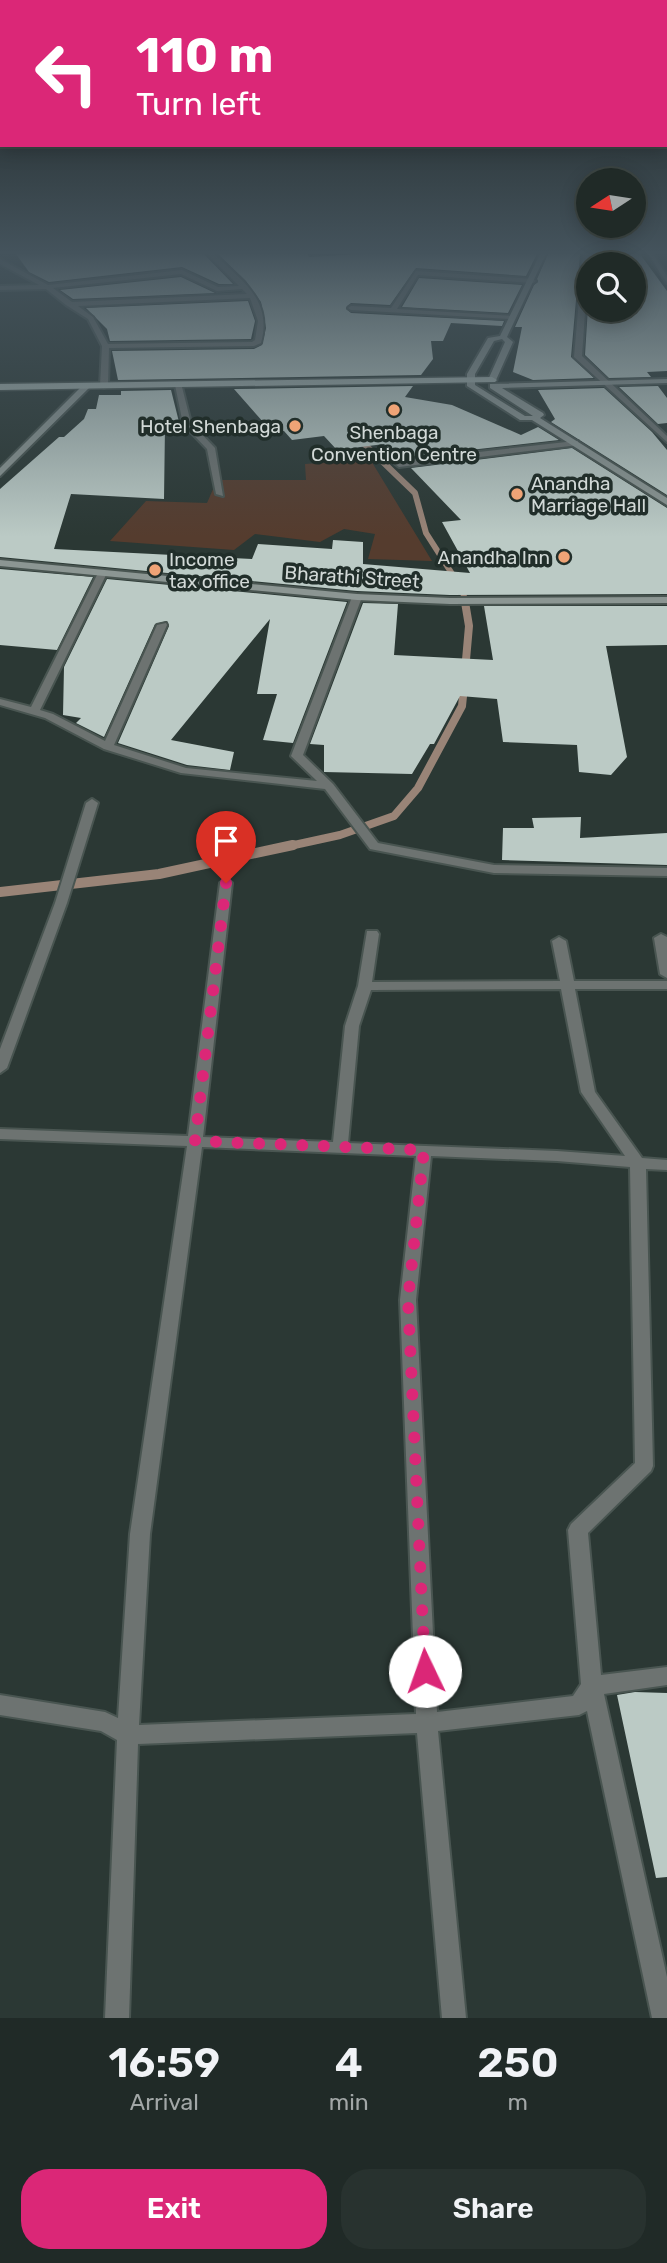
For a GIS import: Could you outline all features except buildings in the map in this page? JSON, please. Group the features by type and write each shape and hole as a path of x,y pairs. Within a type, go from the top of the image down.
{"main road":[{"path":"0,387 311,385 326,388 493,383"}],"street":[{"path":"104,386 106,348"},
{"path":"487,348 470,383 523,418 540,415 493,383"},
{"path":"493,383 507,348"},
{"path":"579,348 578,357 602,382 667,440"},
{"path":"493,383 667,381"},
{"path":"0,473 87,386"},
{"path":"178,387 187,424 211,448 220,494"},
{"path":"534,418 667,502"},
{"path":"399,464 575,443"},
{"name":"Bharathi Street","path":"0,563 357,597 494,602 667,600"},
{"path":"34,712 102,573"},
{"path":"357,597 297,756 329,786 374,846 494,869 667,872"},
{"path":"108,747 162,625"},
{"path":"0,702 48,716 108,747 185,771 329,786"},
{"path":"0,1068 61,903 92,803"},
{"path":"117,2018 128,1735 140,1535 195,1141 226,883"},
{"path":"340,1147 352,1026 365,986 372,934"},
{"path":"661,938 667,974"},
{"path":"559,942 588,1092 638,1163 644,1466 578,1530 592,1686 664,2018"},
{"path":"365,986 667,985"},
{"path":"0,1134 424,1150 667,1165"},
{"path":"424,1150 408,1300 427,1723 454,2018"},
{"path":"0,1705 105,1722 128,1735 427,1723 579,1705 592,1686 667,1676"}],"shaded area":[{"path":"370,459 432,561 368,559 375,534 344,529 320,542 255,534 234,550 110,541 146,501 207,503 217,480 306,480 305,464"}],"waterway":[{"path":"359,439 415,493 426,533 463,591 465,603"},
{"path":"465,602 469,626 465,671"},
{"path":"285,847 340,835 394,816 418,788 462,706 464,686"},
{"path":"0,892 159,874 293,845"}],"place":[{"name":"Shenbaga Convention Centre","path":"394,410"},
{"name":"Hotel Shenbaga","path":"295,426"},
{"name":"Anandha Marriage Hall","path":"517,494"},
{"name":"Anandha Inn","path":"564,557"},
{"name":"Income tax office","path":"155,570"}],"route":[{"path":"226,883 195,1141 424,1150 408,1300 425,1671"}]}
